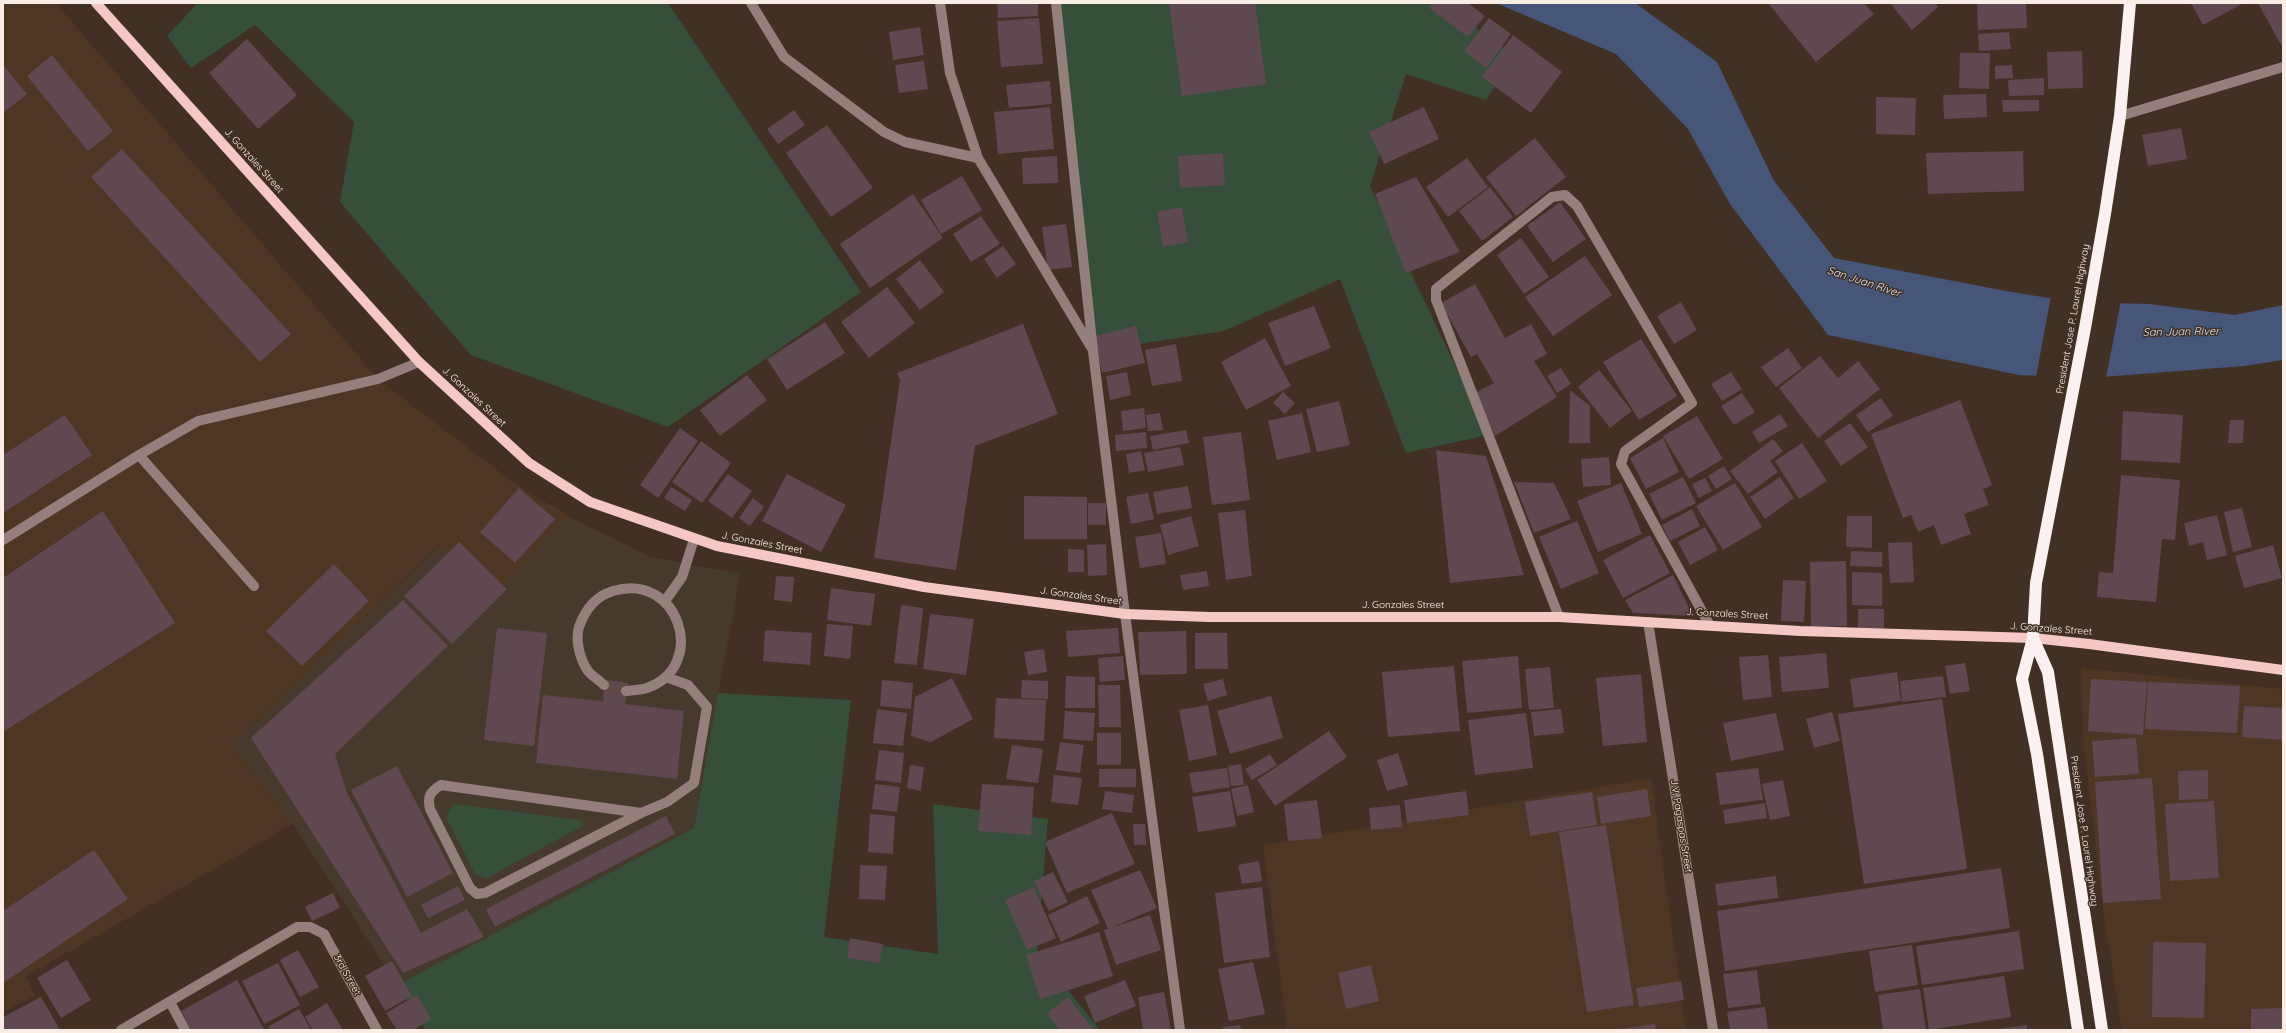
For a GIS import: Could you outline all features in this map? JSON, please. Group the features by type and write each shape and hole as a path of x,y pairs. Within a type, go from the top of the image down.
{"highway":[{"name":"President Jose P. Laurel Highway","path":"2078,1030 2037,754 2022,678 2033,638 2036,582 2105,214 2120,116 2130,3"},
{"name":"President Jose P. Laurel Highway","path":"2033,638 2048,672 2102,1030"}],"main road":[{"name":"J. Gonzales Street","path":"96,3 418,362 529,463 590,502 694,539 730,549 924,587 1125,614 1208,617 1559,617 1800,630 2033,638 2283,670"}],"street":[{"path":"751,3 784,57 884,132 905,142 978,158"},
{"path":"940,3 950,73 978,158 1093,351"},
{"path":"1056,3 1093,351 1125,614 1180,1030"},
{"path":"2120,116 2283,67"},
{"path":"1559,617 1436,300 1436,289 1552,197 1565,195 1577,206 1692,403 1625,451 1621,464 1709,624"},
{"path":"3,540 139,455 204,419 378,380 418,362"},
{"path":"139,455 254,586"},
{"path":"665,601 682,577 694,539"},
{"path":"604,685 588,670 579,650 579,628 588,609 604,594 625,587 646,590 665,601 678,618 682,639 678,660 666,677 648,688 626,691"},
{"name":"J.V. Pagaspas Street","path":"1648,622 1713,1030"},
{"path":"641,813 441,785 430,792 428,800 430,809 470,888 477,894 485,894 641,813 667,802 694,783 707,707 688,685 666,677"},
{"name":"3rd Street","path":"170,1002 297,927 310,927 324,934 377,1030"},
{"path":"121,1030 170,1002 185,1030"}],"shaded area":[{"path":"3,3 56,3 378,379 514,483 568,516 492,597 440,545 232,744 293,824 26,976 35,996 3,1012"},
{"path":"568,516 651,557 740,574 694,828 397,985 293,824 232,744 441,545 492,597"},
{"path":"2081,668 2283,689 2283,1030 2122,1030 2104,918 2083,736"},
{"path":"1651,778 1686,1030 1287,1030 1263,845"}],"green space":[{"path":"198,3 668,3 861,292 668,427 471,355 340,202 354,122 255,25 191,68 167,36"},
{"path":"1056,3 1439,3 1516,55 1486,100 1406,74 1370,186 1488,435 1406,453 1340,279 1224,331 1093,351"},
{"path":"718,693 851,700 824,937 938,954 933,804 1048,819 1037,951 1100,1030 426,1030 397,985 694,828"},
{"path":"455,804 579,820 583,822 584,825 487,878 475,874 447,819 449,810"}],"water":[{"name":"San Juan River","path":"1496,3 1635,3 1717,62 1774,181 1834,258 2006,291 2073,302 2149,304 2235,315 2283,305 2283,360 2244,366 2089,378 2019,375 1828,335 1730,204 1688,129 1616,54"}],"pier":[{"path":"2051,296 2073,300 2121,301 2106,378 2089,380 2036,377"}],"building":[{"path":"997,3 1038,3 1038,16 998,18"},
{"path":"1169,3 1255,3 1266,84 1182,96"},
{"path":"1433,3 1468,3 1485,16 1468,37 1429,8"},
{"path":"1768,3 1864,3 1874,14 1816,62"},
{"path":"1890,3 1935,3 1938,7 1912,30"},
{"path":"1977,3 2026,3 2027,28 1978,30"},
{"path":"2191,3 2244,3 2203,25"},
{"path":"2258,3 2283,3 2283,44 2281,45"},
{"path":"1039,18 1043,64 1001,67 997,21"},
{"path":"1489,18 1511,34 1486,68 1464,51"},
{"path":"920,27 924,55 893,60 889,32"},
{"path":"2009,32 2011,49 1979,51 1978,34"},
{"path":"1513,35 1562,72 1531,113 1482,77"},
{"path":"247,39 297,95 258,129 209,73"},
{"path":"2082,51 2083,88 2048,89 2047,52"},
{"path":"1960,53 1990,53 1989,89 1959,88"},
{"path":"52,55 113,131 88,151 27,76"},
{"path":"924,61 928,89 899,93 895,65"},
{"path":"3,65 27,94 3,113"},
{"path":"2012,65 2013,78 1995,79 1995,66"},
{"path":"2044,78 2044,95 2009,96 2008,80"},
{"path":"1050,81 1052,104 1009,108 1006,85"},
{"path":"1986,94 1987,117 1944,119 1943,95"},
{"path":"1876,97 1916,98 1915,135 1876,134"},
{"path":"2002,100 2039,100 2039,111 2003,112"},
{"path":"1050,107 1054,149 998,154 994,112"},
{"path":"1424,107 1439,139 1384,164 1369,132"},
{"path":"794,110 805,125 778,144 767,129"},
{"path":"827,125 873,188 831,217 786,153"},
{"path":"2181,128 2187,159 2148,166 2142,135"},
{"path":"1535,138 1566,177 1516,216 1486,177"},
{"path":"122,149 291,334 260,362 91,177"},
{"path":"2023,151 2024,191 1928,194 1926,153"},
{"path":"1223,153 1225,185 1180,188 1178,156"},
{"path":"1057,156 1058,183 1023,184 1022,158"},
{"path":"1467,158 1488,187 1448,217 1426,187"},
{"path":"962,176 982,210 941,234 921,200"},
{"path":"1416,177 1460,252 1406,273 1375,194"},
{"path":"1490,187 1513,217 1482,241 1459,211"},
{"path":"913,194 943,238 870,288 840,244"},
{"path":"1560,202 1586,239 1553,262 1527,226"},
{"path":"1182,207 1188,242 1163,247 1157,212"},
{"path":"981,216 1000,244 971,262 953,234"},
{"path":"1066,224 1072,267 1048,270 1042,227"},
{"path":"1521,238 1549,277 1524,294 1497,255"},
{"path":"1003,246 1016,264 997,278 984,259"},
{"path":"1585,256 1612,295 1553,336 1525,297"},
{"path":"920,260 944,292 920,310 896,279"},
{"path":"1475,284 1505,338 1531,324 1547,354 1534,361 1557,397 1495,436 1475,393 1494,383 1477,354 1471,357 1441,303"},
{"path":"887,287 915,323 869,358 841,322"},
{"path":"1681,302 1697,330 1674,344 1657,316"},
{"path":"1314,306 1331,348 1285,366 1268,323"},
{"path":"825,322 845,353 787,390 767,359"},
{"path":"1023,324 1058,414 975,446 956,570 874,558 900,380 897,373"},
{"path":"1136,326 1145,363 1102,373 1094,336"},
{"path":"1265,338 1291,386 1246,410 1221,362"},
{"path":"1641,339 1677,396 1639,420 1603,362"},
{"path":"1176,344 1182,381 1152,386 1145,350"},
{"path":"1788,348 1802,368 1776,387 1761,367"},
{"path":"1820,356 1838,378 1858,361 1880,389 1818,438 1779,388"},
{"path":"1561,368 1571,384 1557,393 1547,376"},
{"path":"1599,370 1632,411 1610,428 1578,387"},
{"path":"1127,372 1131,395 1110,400 1106,376"},
{"path":"1731,372 1742,389 1722,401 1711,384"},
{"path":"747,375 767,400 720,436 700,410"},
{"path":"1570,390 1590,406 1590,443 1569,443"},
{"path":"1283,392 1295,403 1285,414 1273,403"},
{"path":"1742,393 1755,412 1734,425 1721,406"},
{"path":"1881,398 1893,416 1868,432 1856,415"},
{"path":"1960,400 1992,485 1983,489 1989,505 1964,514 1971,534 1941,545 1934,525 1918,532 1911,515 1903,518 1871,434"},
{"path":"1339,401 1350,445 1317,452 1306,409"},
{"path":"1144,408 1146,428 1123,431 1121,411"},
{"path":"2123,411 2183,415 2180,463 2121,460"},
{"path":"1160,413 1163,430 1148,431 1146,415"},
{"path":"1302,413 1311,452 1277,460 1268,421"},
{"path":"1780,414 1788,426 1759,443 1752,432"},
{"path":"65,415 92,455 3,513 3,455"},
{"path":"1697,416 1723,459 1689,479 1663,436"},
{"path":"2230,420 2244,420 2243,443 2228,443"},
{"path":"1850,423 1868,447 1841,466 1824,441"},
{"path":"680,428 698,441 658,498 640,485"},
{"path":"1186,430 1189,443 1153,450 1150,436"},
{"path":"1146,432 1147,448 1116,451 1115,435"},
{"path":"1241,432 1250,500 1212,505 1203,437"},
{"path":"1663,438 1679,472 1646,489 1630,458"},
{"path":"1773,439 1783,451 1770,461 1778,472 1748,494 1730,471"},
{"path":"701,441 731,463 702,503 672,482"},
{"path":"1802,443 1827,481 1799,499 1775,461"},
{"path":"1180,447 1184,465 1148,472 1144,453"},
{"path":"1436,450 1486,456 1524,575 1450,583"},
{"path":"1141,451 1145,470 1129,473 1126,454"},
{"path":"1609,457 1611,485 1583,487 1581,459"},
{"path":"1724,466 1732,479 1716,489 1708,476"},
{"path":"728,474 752,491 732,518 708,501"},
{"path":"787,474 846,505 821,552 762,521"},
{"path":"2121,475 2180,480 2175,540 2162,539 2156,602 2097,597 2099,572 2113,573"},
{"path":"1683,477 1696,503 1662,520 1649,494"},
{"path":"1780,477 1794,498 1765,519 1750,497"},
{"path":"1705,478 1712,491 1699,498 1692,484"},
{"path":"1514,482 1554,483 1571,519 1534,533"},
{"path":"1621,483 1642,534 1598,552 1577,501"},
{"path":"1735,483 1762,527 1723,550 1696,506"},
{"path":"1188,486 1192,508 1157,514 1153,492"},
{"path":"671,487 692,500 685,511 664,498"},
{"path":"519,488 555,519 515,563 480,532"},
{"path":"1148,493 1154,519 1131,524 1126,497"},
{"path":"1024,496 1087,497 1087,539 1024,539"},
{"path":"753,498 764,507 750,526 739,518"},
{"path":"1088,503 1106,503 1106,525 1088,525"},
{"path":"2242,508 2252,547 2233,552 2224,512"},
{"path":"1692,509 1700,526 1670,541 1662,525"},
{"path":"1245,510 1252,576 1226,580 1218,513"},
{"path":"103,511 175,623 3,732 3,578"},
{"path":"2217,515 2227,555 2207,560 2203,542 2189,546 2184,523"},
{"path":"1191,516 1199,546 1168,555 1160,525"},
{"path":"1847,516 1872,516 1872,548 1846,547"},
{"path":"1577,521 1599,573 1561,589 1539,537"},
{"path":"1705,527 1718,550 1690,565 1678,542"},
{"path":"1161,533 1166,564 1140,568 1135,537"},
{"path":"1650,535 1670,573 1623,598 1603,560"},
{"path":"459,542 507,589 452,644 404,596"},
{"path":"1912,542 1914,582 1890,583 1888,543"},
{"path":"1106,544 1107,575 1088,576 1087,545"},
{"path":"2273,545 2282,578 2244,588 2235,556"},
{"path":"1068,549 1084,550 1084,572 1068,572"},
{"path":"1851,551 1882,552 1882,567 1850,566"},
{"path":"1846,561 1847,626 1811,627 1810,562"},
{"path":"334,564 369,601 302,666 266,631"},
{"path":"1207,571 1209,586 1183,590 1180,575"},
{"path":"1852,572 1882,573 1882,606 1852,605"},
{"path":"1673,575 1693,616 1633,613 1625,600"},
{"path":"776,576 794,577 792,602 774,600"},
{"path":"1783,580 1806,581 1804,622 1781,621"},
{"path":"831,588 875,594 871,626 827,620"},
{"path":"403,600 448,646 335,754 347,793 421,933 467,909 484,937 403,973 251,738"},
{"path":"901,605 923,608 917,665 894,663"},
{"path":"1858,609 1884,609 1884,628 1858,629"},
{"path":"930,614 974,619 966,675 923,669"},
{"path":"827,624 853,626 850,659 824,656"},
{"path":"497,628 547,633 534,746 484,740"},
{"path":"1118,628 1120,653 1068,657 1066,631"},
{"path":"765,630 812,633 810,665 763,661"},
{"path":"1186,631 1187,674 1140,675 1138,632"},
{"path":"1195,633 1227,633 1228,669 1195,669"},
{"path":"1044,649 1047,672 1028,675 1024,652"},
{"path":"1826,653 1829,688 1782,692 1779,657"},
{"path":"1768,655 1772,697 1743,700 1739,657"},
{"path":"1123,656 1125,680 1100,682 1098,658"},
{"path":"1518,656 1522,708 1467,713 1462,661"},
{"path":"1965,663 1970,691 1950,694 1945,666"},
{"path":"1454,666 1460,731 1388,737 1382,672"},
{"path":"1550,667 1554,708 1529,710 1525,669"},
{"path":"1897,672 1901,701 1854,708 1850,679"},
{"path":"1641,674 1647,742 1603,746 1596,678"},
{"path":"1066,676 1095,677 1095,708 1065,708"},
{"path":"1943,676 1946,697 1902,702 1900,681"},
{"path":"952,678 973,719 931,742 911,736 915,697"},
{"path":"1223,679 1227,695 1208,701 1203,684"},
{"path":"2091,679 2147,682 2143,735 2088,731"},
{"path":"605,680 628,683 625,704 684,711 677,779 536,763 543,695 603,701"},
{"path":"882,680 913,683 911,709 880,706"},
{"path":"1022,680 1048,681 1048,699 1021,698"},
{"path":"2148,682 2240,686 2237,733 2145,729"},
{"path":"1098,685 1120,685 1121,727 1099,727"},
{"path":"1271,696 1283,738 1230,754 1217,711"},
{"path":"996,698 1046,700 1044,741 994,738"},
{"path":"1942,699 1967,869 1864,884 1838,714"},
{"path":"1208,705 1217,755 1189,761 1179,710"},
{"path":"2244,706 2283,708 2283,740 2242,737"},
{"path":"877,709 907,713 903,746 873,743"},
{"path":"1561,709 1564,733 1534,736 1531,712"},
{"path":"1065,711 1095,713 1093,741 1063,739"},
{"path":"1832,712 1840,741 1814,748 1806,719"},
{"path":"1526,713 1533,768 1475,775 1468,720"},
{"path":"1776,713 1784,750 1731,761 1723,723"},
{"path":"1329,731 1347,757 1275,806 1257,780"},
{"path":"1097,733 1121,733 1121,765 1097,765"},
{"path":"2136,738 2139,774 2095,777 2092,741"},
{"path":"1060,742 1084,745 1080,773 1056,770"},
{"path":"1012,745 1043,749 1038,783 1006,779"},
{"path":"879,750 904,753 901,783 875,780"},
{"path":"1398,753 1408,785 1387,791 1377,760"},
{"path":"1270,754 1277,765 1252,780 1245,769"},
{"path":"1241,764 1244,785 1231,786 1228,766"},
{"path":"910,765 924,767 921,791 907,788"},
{"path":"397,766 453,873 407,897 351,790"},
{"path":"1227,768 1230,787 1193,793 1189,773"},
{"path":"1758,768 1763,800 1720,805 1716,773"},
{"path":"1099,769 1136,769 1136,787 1099,787"},
{"path":"2208,770 2208,799 2179,800 2178,771"},
{"path":"1054,775 1082,778 1078,805 1051,802"},
{"path":"2152,778 2161,899 2103,903 2095,782"},
{"path":"1783,780 1790,816 1770,820 1762,784"},
{"path":"875,784 900,787 897,812 872,809"},
{"path":"982,784 1034,787 1031,835 978,831"},
{"path":"1248,785 1254,812 1237,816 1231,789"},
{"path":"1647,789 1651,816 1601,824 1597,797"},
{"path":"1105,791 1134,795 1132,813 1102,809"},
{"path":"1230,791 1236,826 1198,832 1192,797"},
{"path":"1466,791 1469,815 1407,823 1404,800"},
{"path":"1592,792 1597,825 1530,836 1525,802"},
{"path":"1317,800 1322,838 1288,841 1284,804"},
{"path":"2214,801 2219,878 2170,881 2165,804"},
{"path":"1765,803 1767,818 1725,824 1723,810"},
{"path":"1400,805 1402,827 1371,830 1369,808"},
{"path":"1112,813 1135,864 1067,893 1045,842"},
{"path":"870,814 895,816 893,854 868,852"},
{"path":"666,816 675,834 495,927 486,909"},
{"path":"1133,824 1145,824 1146,845 1134,845"},
{"path":"1606,825 1634,1005 1587,1012 1559,832"},
{"path":"94,850 128,899 3,983 3,911"},
{"path":"1259,861 1262,881 1242,884 1238,865"},
{"path":"860,865 887,866 885,900 859,899"},
{"path":"2001,868 2010,928 1725,971 1717,911"},
{"path":"1140,870 1157,908 1108,929 1091,890"},
{"path":"1053,872 1068,902 1049,911 1034,881"},
{"path":"1776,876 1778,898 1718,906 1715,884"},
{"path":"458,886 465,900 428,918 421,905"},
{"path":"1034,887 1056,938 1027,950 1005,900"},
{"path":"1262,887 1270,957 1224,963 1215,893"},
{"path":"333,893 340,908 312,921 305,907"},
{"path":"1087,896 1100,923 1061,942 1048,915"},
{"path":"1150,915 1161,950 1116,965 1104,930"},
{"path":"2019,931 2024,969 1922,985 1916,946"},
{"path":"1099,932 1113,976 1040,999 1026,955"},
{"path":"850,938 883,944 879,963 847,958"},
{"path":"2153,942 2206,943 2204,1018 2152,1017"},
{"path":"1912,945 1918,985 1875,992 1869,951"},
{"path":"298,950 319,987 300,997 280,960"},
{"path":"67,960 91,1000 61,1018 37,978"},
{"path":"392,961 412,996 385,1011 365,976"},
{"path":"1253,962 1265,1014 1229,1021 1218,969"},
{"path":"278,963 300,1005 264,1024 242,981"},
{"path":"1371,965 1379,1001 1346,1009 1338,973"},
{"path":"1757,970 1761,1004 1728,1008 1723,974"},
{"path":"2004,976 2011,1017 1929,1030 1923,988"},
{"path":"237,980 264,1029 191,1030 181,1011"},
{"path":"1125,980 1136,1006 1095,1023 1084,996"},
{"path":"1681,981 1684,1000 1639,1007 1636,988"},
{"path":"1920,989 1926,1030 1883,1030 1878,995"},
{"path":"1164,992 1171,1030 1143,1030 1138,997"},
{"path":"417,995 431,1019 413,1030 397,1030 386,1013"},
{"path":"41,997 60,1030 3,1030 3,1017"},
{"path":"1068,997 1094,1030 1060,1030 1047,1013"},
{"path":"327,1003 343,1030 313,1030 305,1017"},
{"path":"1765,1007 1768,1030 1730,1030 1727,1012"},
{"path":"2283,1008 2283,1030 2251,1030 2251,1009"},
{"path":"299,1009 311,1030 270,1030 268,1027"},
{"path":"1655,1024 1656,1030 1621,1030 1621,1029"},
{"path":"1240,1025 1241,1030 1224,1030 1223,1027"},
{"path":"2027,1025 2027,1030 1998,1030 1998,1029"}],"tunnel":[{"path":"604,685 626,691"}]}
